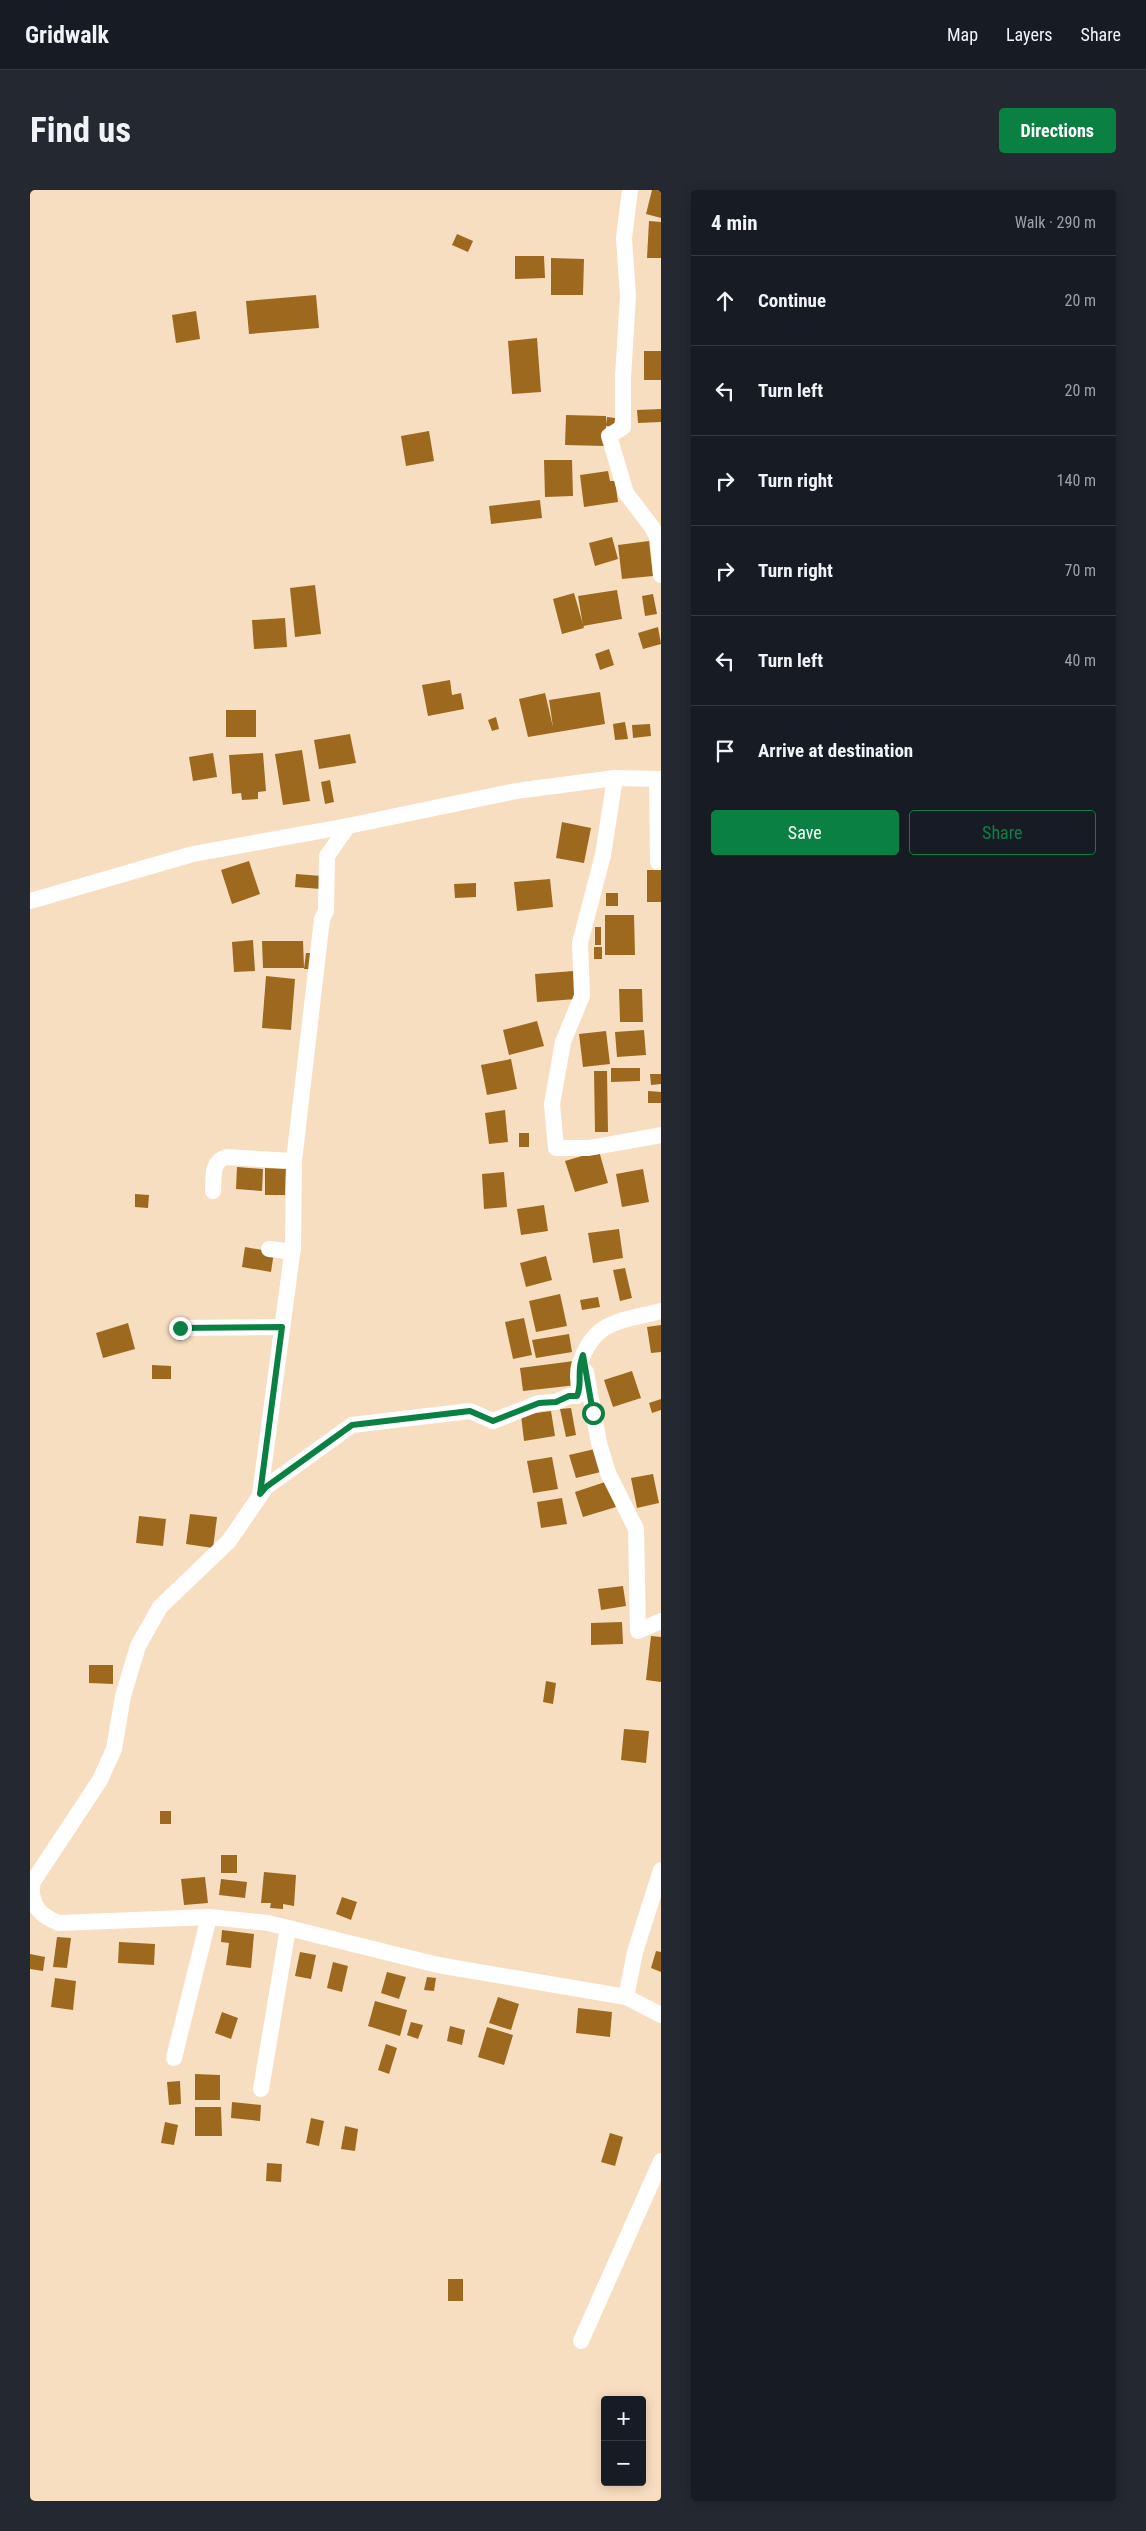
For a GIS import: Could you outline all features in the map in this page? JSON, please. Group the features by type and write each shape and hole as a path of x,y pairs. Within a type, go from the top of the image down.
{"street":[{"path":"630,190 624,238 628,296 623,377 623,427 609,436 626,493 652,527 658,539 661,575"},
{"path":"615,778 603,855 580,943 582,996 563,1042 552,1104 556,1148 588,1148 661,1136"},
{"path":"30,900 193,854 348,826 516,791 615,778 659,779 658,862"},
{"path":"260,1494 293,1247 294,1161 322,919 326,911 327,856 348,826"},
{"path":"213,1191 214,1166 219,1159 226,1157 294,1161"},
{"path":"269,1249 287,1251 293,1247"},
{"path":"661,1311 606,1326 596,1332 578,1368 580,1389 577,1396 569,1396 556,1402 539,1403 493,1421 470,1411 352,1425 266,1487 229,1542 160,1607 138,1646 123,1696 114,1748 100,1780 32,1883 31,1893 33,1910 59,1923 209,1916 268,1923 438,1965 626,1998 661,2015"},
{"path":"180,1328 282,1327"},
{"path":"583,1355 599,1443 608,1473 636,1529 638,1631 661,1622"},
{"path":"626,1998 635,1952 661,1870"},
{"path":"174,2058 209,1916"},
{"path":"261,2089 288,1928"},
{"path":"582,2341 661,2161"}],"building":[{"path":"652,190 661,190 661,218 646,214"},
{"path":"649,221 661,222 661,258 647,258"},
{"path":"457,234 473,241 468,252 452,245"},
{"path":"515,256 544,256 545,278 515,279"},
{"path":"551,258 584,259 583,295 551,295"},
{"path":"316,295 319,328 249,334 246,301"},
{"path":"196,311 200,339 176,343 172,315"},
{"path":"537,338 541,392 512,394 508,341"},
{"path":"644,351 661,351 661,380 644,380"},
{"path":"661,409 661,422 638,423 637,410"},
{"path":"566,415 606,416 606,424 607,417 615,418 614,427 606,426 605,446 565,445"},
{"path":"429,431 434,461 406,466 401,436"},
{"path":"544,460 572,460 573,496 545,497"},
{"path":"608,471 610,481 615,481 618,502 584,507 580,475"},
{"path":"540,500 542,518 491,524 489,506"},
{"path":"612,537 618,559 595,566 589,543"},
{"path":"649,541 653,576 622,579 618,545"},
{"path":"315,585 321,634 295,637 290,588"},
{"path":"617,590 622,619 583,626 578,596"},
{"path":"574,593 584,628 562,634 553,599"},
{"path":"653,594 657,614 645,616 642,596"},
{"path":"285,618 287,647 254,649 252,620"},
{"path":"658,627 661,644 643,649 638,633"},
{"path":"609,649 614,665 600,670 595,654"},
{"path":"450,680 452,695 461,693 464,709 428,716 422,685"},
{"path":"600,692 605,724 528,737 519,699 545,693 553,727 549,700"},
{"path":"226,710 256,710 256,737 226,737"},
{"path":"496,717 499,729 492,731 488,720"},
{"path":"625,722 628,739 615,740 613,724"},
{"path":"650,724 651,736 633,738 632,725"},
{"path":"350,734 356,763 319,769 314,740"},
{"path":"302,750 310,801 283,805 275,754"},
{"path":"213,753 217,777 193,781 189,757"},
{"path":"263,753 266,791 258,792 258,799 242,800 241,793 232,794 229,755"},
{"path":"330,780 334,802 325,804 321,782"},
{"path":"562,822 591,828 584,863 556,858"},
{"path":"249,861 260,894 232,904 221,870"},
{"path":"647,870 661,870 661,902 647,902"},
{"path":"296,874 322,876 321,889 295,887"},
{"path":"550,879 553,907 517,911 514,882"},
{"path":"476,883 476,897 455,898 454,884"},
{"path":"606,893 618,893 618,906 606,906"},
{"path":"605,915 634,915 635,955 605,955"},
{"path":"595,927 601,927 601,945 595,945"},
{"path":"253,940 255,971 234,972 232,942"},
{"path":"262,941 303,941 304,968 263,968"},
{"path":"594,947 602,947 602,959 594,959"},
{"path":"306,953 314,953 313,969 304,969"},
{"path":"574,971 576,999 537,1002 535,974"},
{"path":"266,976 295,979 291,1030 262,1028"},
{"path":"619,989 642,989 643,1022 620,1022"},
{"path":"537,1021 544,1046 509,1055 503,1030"},
{"path":"644,1030 646,1055 617,1057 615,1032"},
{"path":"606,1031 610,1064 583,1067 579,1034"},
{"path":"511,1059 517,1089 487,1095 481,1065"},
{"path":"611,1068 640,1068 640,1081 611,1082"},
{"path":"594,1071 607,1071 608,1132 595,1132"},
{"path":"650,1074 661,1074 661,1084 651,1085"},
{"path":"648,1091 661,1092 661,1103 648,1103"},
{"path":"505,1110 508,1142 489,1144 485,1113"},
{"path":"519,1133 529,1133 529,1147 519,1147"},
{"path":"599,1151 608,1183 575,1192 565,1161"},
{"path":"237,1167 263,1169 262,1191 236,1189"},
{"path":"265,1168 286,1169 285,1195 265,1195"},
{"path":"643,1169 649,1202 622,1207 616,1174"},
{"path":"504,1172 507,1207 484,1209 482,1174"},
{"path":"135,1194 149,1195 148,1208 135,1207"},
{"path":"544,1205 548,1231 521,1235 517,1209"},
{"path":"619,1229 623,1258 593,1263 588,1233"},
{"path":"245,1247 274,1252 271,1272 242,1267"},
{"path":"546,1256 552,1280 526,1287 520,1263"},
{"path":"625,1268 632,1298 620,1301 613,1270"},
{"path":"560,1294 567,1326 536,1332 529,1301"},
{"path":"598,1297 600,1307 582,1310 580,1300"},
{"path":"524,1318 532,1355 513,1359 505,1322"},
{"path":"128,1323 135,1349 103,1358 96,1333"},
{"path":"661,1325 661,1352 651,1353 647,1327"},
{"path":"569,1334 572,1352 536,1358 532,1340"},
{"path":"574,1361 577,1385 523,1391 520,1368"},
{"path":"152,1365 171,1366 171,1379 152,1379"},
{"path":"632,1371 641,1398 613,1407 604,1380"},
{"path":"661,1399 661,1410 652,1413 649,1403"},
{"path":"571,1408 576,1435 566,1437 560,1409"},
{"path":"551,1411 555,1436 524,1441 521,1415"},
{"path":"599,1448 605,1471 576,1478 569,1455"},
{"path":"552,1457 558,1489 533,1493 527,1461"},
{"path":"653,1474 659,1503 637,1508 631,1478"},
{"path":"608,1481 616,1507 583,1517 575,1492"},
{"path":"562,1498 567,1524 541,1528 537,1502"},
{"path":"190,1514 217,1517 213,1548 186,1544"},
{"path":"139,1516 166,1519 163,1546 136,1543"},
{"path":"623,1586 626,1606 601,1610 598,1589"},
{"path":"622,1622 623,1644 591,1645 591,1623"},
{"path":"651,1636 661,1637 661,1682 646,1680"},
{"path":"89,1665 113,1665 113,1684 89,1683"},
{"path":"546,1681 556,1683 553,1704 543,1702"},
{"path":"624,1729 649,1731 646,1763 621,1760"},
{"path":"160,1811 171,1811 171,1824 160,1824"},
{"path":"221,1855 237,1855 237,1873 221,1873"},
{"path":"264,1872 296,1875 294,1906 283,1904 283,1909 270,1908 271,1903 261,1903"},
{"path":"205,1877 208,1903 184,1905 181,1879"},
{"path":"221,1879 247,1882 245,1898 219,1895"},
{"path":"342,1897 357,1902 351,1920 336,1914"},
{"path":"222,1930 254,1934 251,1968 226,1965 229,1943 221,1942"},
{"path":"57,1937 71,1938 67,1968 53,1967"},
{"path":"119,1942 155,1944 154,1965 118,1963"},
{"path":"656,1951 661,1952 661,1972 651,1968"},
{"path":"300,1952 316,1955 311,1979 295,1976"},
{"path":"30,1954 45,1957 43,1971 30,1969"},
{"path":"333,1962 348,1966 342,1992 327,1988"},
{"path":"387,1972 406,1977 399,1999 381,1993"},
{"path":"427,1977 436,1978 434,1991 424,1990"},
{"path":"55,1978 76,1981 73,2010 51,2007"},
{"path":"498,1997 519,2004 511,2030 489,2023"},
{"path":"375,2001 407,2010 400,2036 368,2026"},
{"path":"578,2008 612,2012 610,2037 576,2033"},
{"path":"222,2012 238,2018 231,2039 215,2033"},
{"path":"411,2022 423,2025 418,2039 407,2035"},
{"path":"450,2026 465,2030 462,2045 447,2041"},
{"path":"487,2027 513,2035 504,2065 478,2057"},
{"path":"386,2044 397,2048 389,2074 378,2070"},
{"path":"195,2074 220,2075 220,2100 195,2100"},
{"path":"180,2081 181,2104 169,2105 167,2082"},
{"path":"232,2102 261,2105 260,2121 231,2118"},
{"path":"195,2107 221,2107 222,2136 195,2136"},
{"path":"311,2118 324,2121 319,2146 306,2143"},
{"path":"165,2122 178,2125 174,2145 161,2143"},
{"path":"345,2126 358,2129 355,2151 341,2149"},
{"path":"610,2133 623,2137 615,2166 601,2162"},
{"path":"267,2163 282,2164 281,2182 266,2181"},
{"path":"448,2279 463,2279 463,2301 448,2301"}],"route":[{"path":"180,1328 282,1327 260,1494 266,1487 352,1425 413,1416 470,1411 493,1421 539,1403 556,1402 569,1396 577,1396 580,1389 578,1368 583,1355 593,1413"}]}
